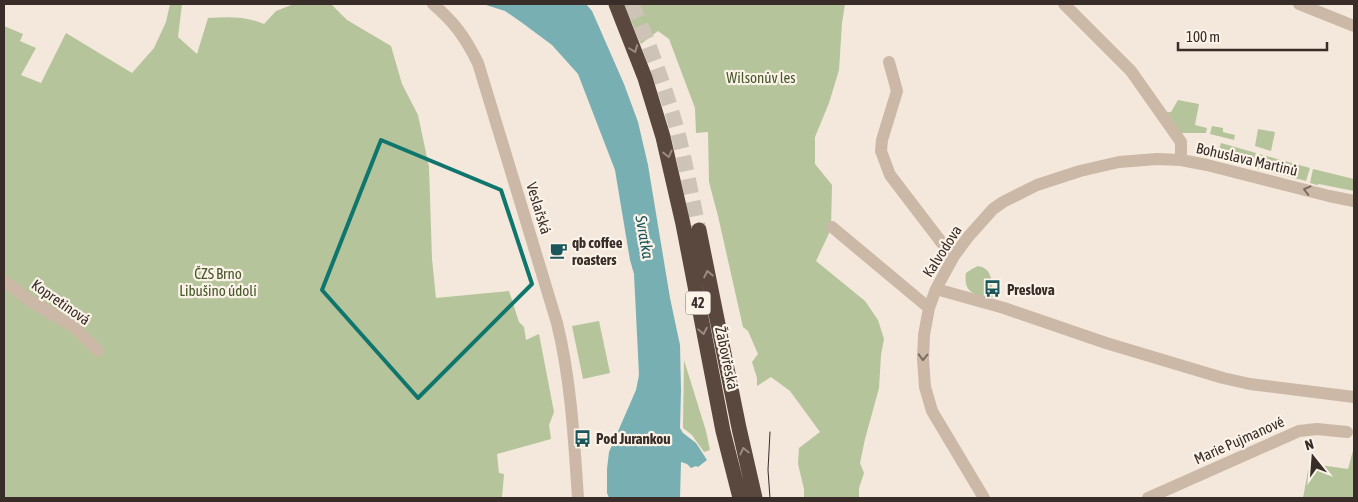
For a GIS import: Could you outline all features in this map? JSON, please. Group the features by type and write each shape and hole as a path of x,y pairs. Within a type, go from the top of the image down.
{"highway":[{"name":"Žabovřeská","path":"616,4 636,52 670,164 723,431 740,498"},
{"name":"Žabovřeská","path":"699,230 755,498"}],"street":[{"name":"Veslařská","path":"433,4 456,26 465,38 478,64 557,323 570,390 578,498"},
{"name":"Bohuslava Martinů","path":"1064,4 1131,71 1181,142 1181,160 1354,201"},
{"path":"1299,4 1354,26"},
{"path":"889,62 897,91 882,140 881,151 884,163 890,175 954,256"},
{"name":"Kalvodova","path":"984,498 932,411 925,386 924,335 929,308 936,289 954,256 993,209 1037,185 1080,171 1119,162 1157,159 1181,160"},
{"path":"832,227 929,308"},
{"name":"Kopretinová","path":"4,281 32,302 74,327 98,351"},
{"path":"936,289 1004,308 1106,343 1223,378 1250,384 1354,397"},
{"name":"Marie Pujmanové","path":"1148,498 1299,431 1317,429 1347,432"}],"highlighted area":[{"path":"381,140 501,190 532,284 418,398 322,290"}],"green space":[{"name":"ČZS Brno Libušino údolí","path":"170,4 182,4 178,37 197,54 208,18 243,18 264,24 276,11 294,4 331,4 347,20 391,46 402,84 418,115 429,167 432,259 436,298 509,291 519,322 524,327 526,340 539,334 554,412 549,425 551,439 497,454 499,473 504,474 502,498 4,498 4,26 23,34 20,41 36,48 21,75 41,83 66,33 132,73 154,48 166,22"},
{"name":"Wilsonův les","path":"624,4 845,4 839,70 829,103 815,137 815,164 832,185 831,229 816,261 865,301 878,320 884,339 879,388 860,463 864,473 859,488 859,498 804,498 804,489 798,464 799,448 820,432 790,391 771,377 757,386 757,378 752,362 758,354 748,331 743,327 709,182 708,132 696,133 695,108 669,39 658,31 641,44"},
{"path":"1178,100 1199,104 1195,125 1207,128 1206,133 1181,133 1167,112 1171,112"},
{"path":"1212,126 1223,128 1223,132 1235,135 1234,140 1210,134"},
{"path":"1258,129 1275,132 1271,151 1255,146"},
{"path":"1221,143 1256,153 1252,167 1217,157"},
{"path":"1259,154 1310,168 1306,181 1256,168"},
{"path":"1313,169 1354,179 1354,191 1310,183"},
{"path":"978,266 987,270 991,277 993,296 990,299 971,292 966,285 966,273"},
{"path":"599,321 610,373 583,379 572,326"},
{"path":"684,360 706,431 710,450 704,452 692,435 683,428"},
{"path":"1354,447 1354,498 1303,498 1308,471 1313,464 1348,469"}],"water":[{"name":"Svratka","path":"483,4 586,4 592,11 624,84 638,122 648,165 670,298 680,345 680,428 683,433 696,443 707,460 698,467 691,468 681,462 680,498 609,498 607,493 609,452 636,390 639,375 634,274 615,170 578,74 552,45 521,22 505,11"}],"tunnel":[{"path":"632,4 657,68 678,133 699,230"}],"tram line":[{"path":"770,432 768,470 770,498"}],"place":[{"name":"qb coffee roasters","path":"558,251"},
{"name":"Preslova","path":"993,289"},
{"name":"Pod Jurankou","path":"582,438"}]}
